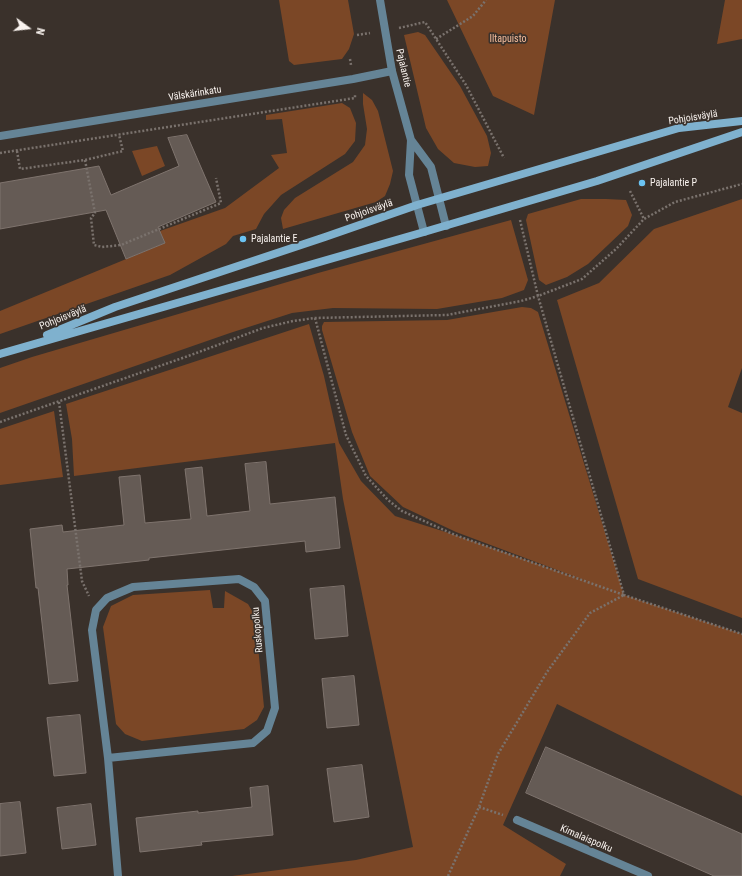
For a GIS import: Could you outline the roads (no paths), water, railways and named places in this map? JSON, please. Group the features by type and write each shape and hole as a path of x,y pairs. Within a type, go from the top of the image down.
{"main road":[{"name":"Pohjoisväylä","path":"12,350 115,307 417,205 679,128 742,121"},
{"name":"Pohjoisväylä","path":"0,354 597,181 742,132"}],"street":[{"name":"Pajalantie","path":"380,0 392,71 411,140 409,175 424,232"},
{"name":"Välskärinkatu","path":"0,136 353,79 392,71"},
{"name":"Pajalantie","path":"411,140 431,167 446,226"},
{"name":"Ruskopolku","path":"239,578 254,587 265,601 275,708 268,731 253,743 108,758 92,630 96,610 107,598 133,587 239,578"},
{"path":"108,758 118,876"},
{"name":"Kimalaispolku","path":"517,820 648,876"}],"place":[{"name":"Pajalantie P","path":"642,183"},
{"name":"Pajalantie E","path":"243,239"}],"park label":[{"name":"Iltapuisto","path":"508,39"}]}
